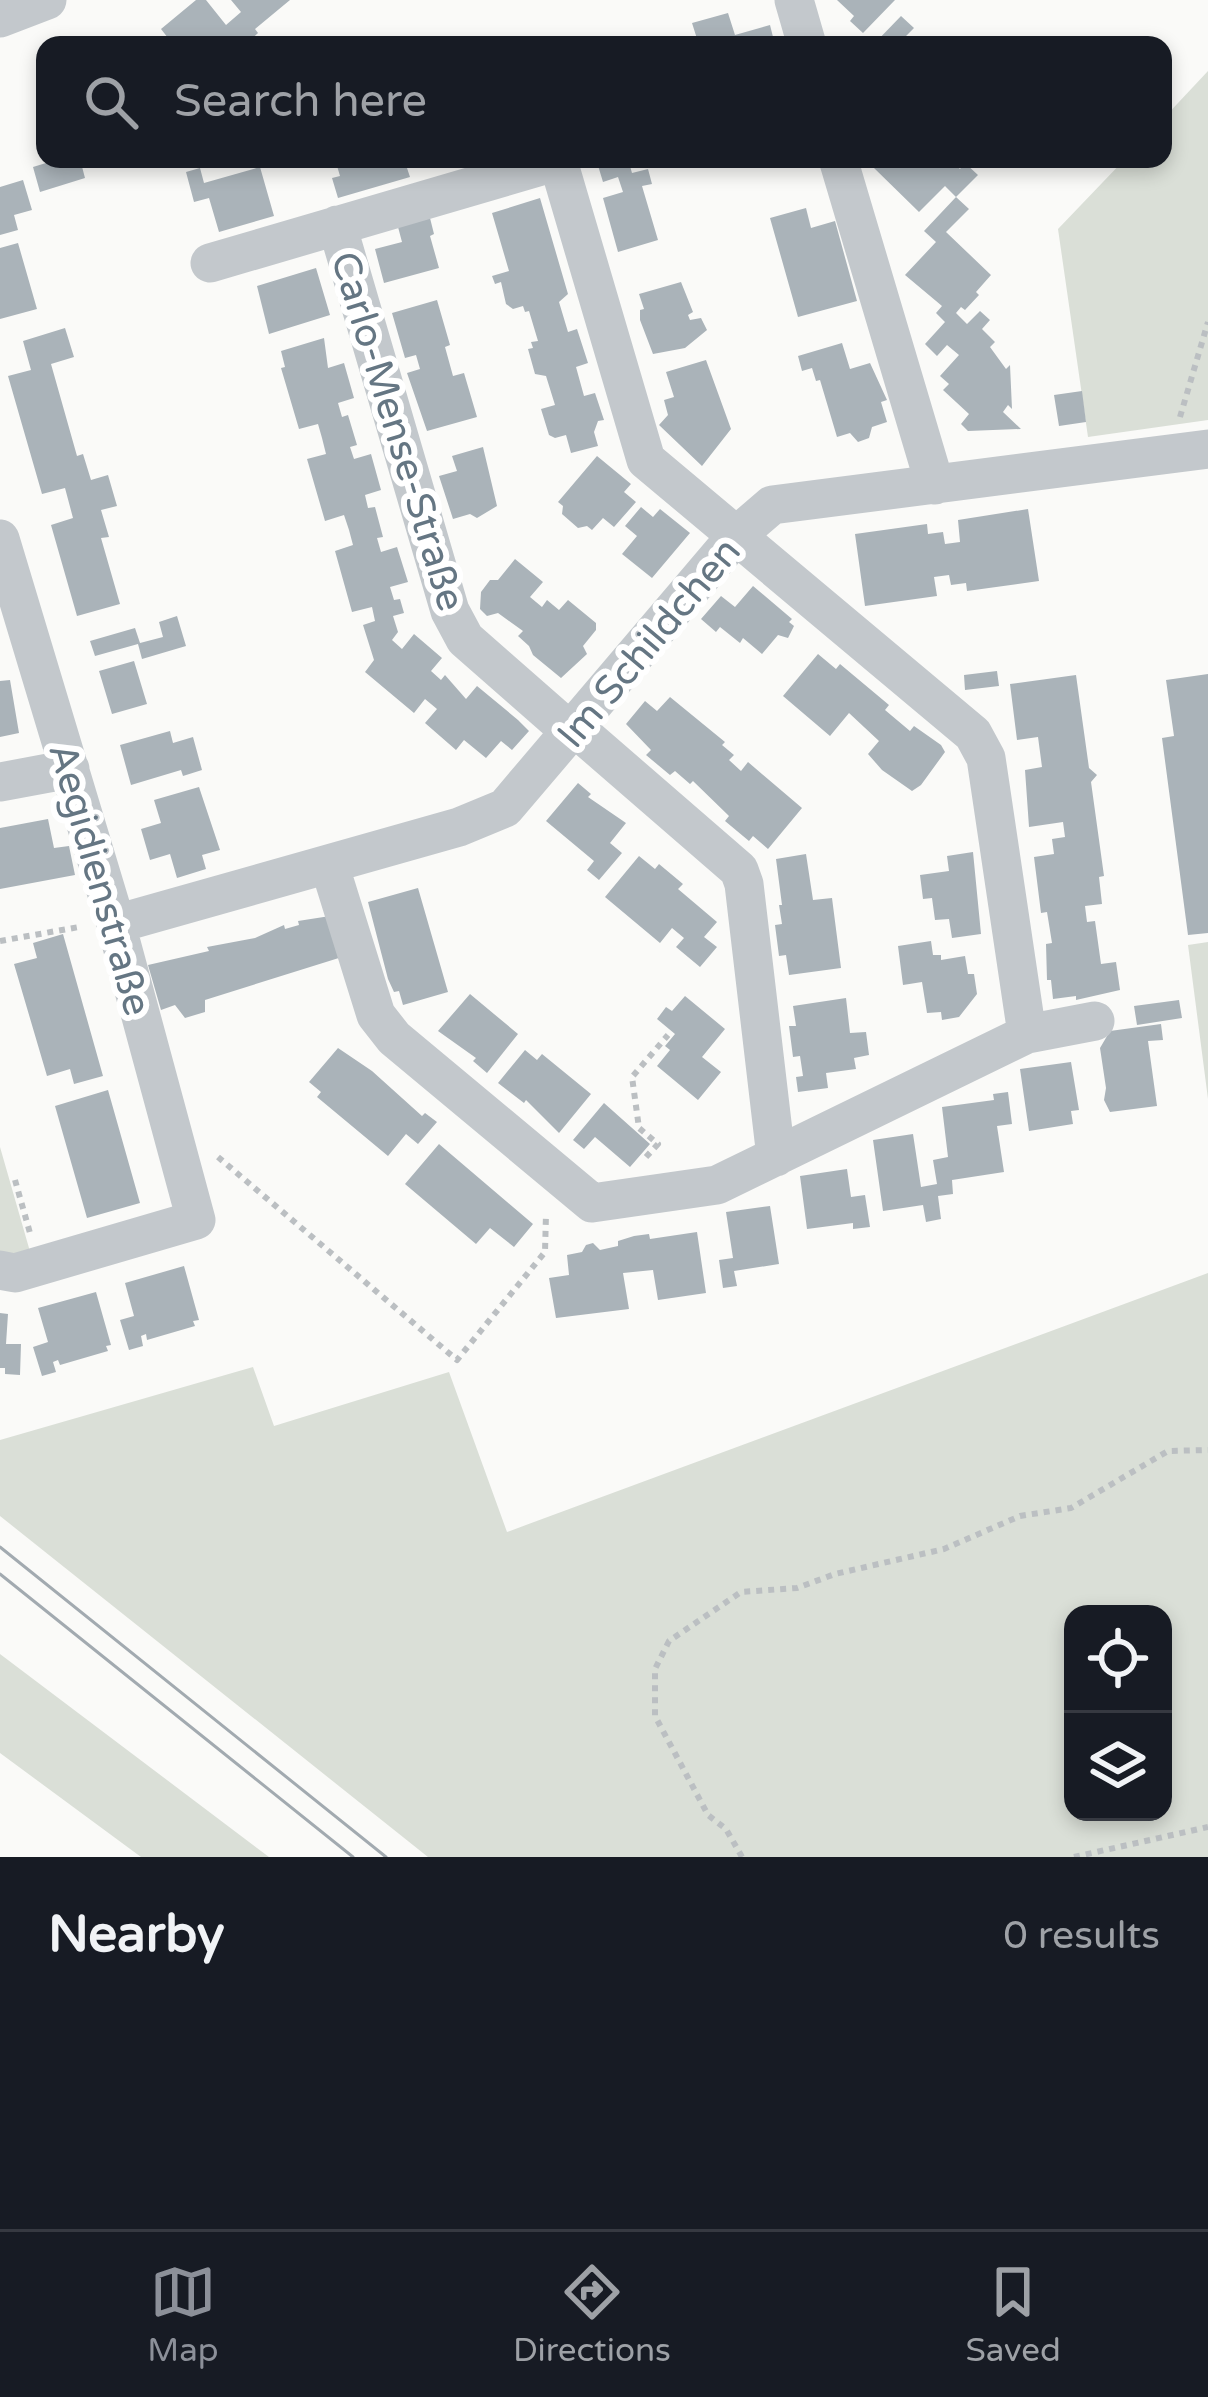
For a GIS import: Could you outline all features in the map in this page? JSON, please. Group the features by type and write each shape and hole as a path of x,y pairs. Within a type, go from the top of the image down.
{"street":[{"path":"0,18 47,0"},
{"path":"794,0 804,36"},
{"path":"210,263 534,168"},
{"path":"560,168 646,460 973,734 981,746 1027,1034"},
{"path":"841,168 935,485"},
{"name":"Carlo-Mense-Straße","path":"337,226 450,611 465,639 739,870 776,1156"},
{"name":"Im Schildchen","path":"116,924 459,827 505,808 736,536 772,506 1189,452"},
{"name":"Aegidienstraße","path":"0,539 116,924 196,1220 20,1268"},
{"path":"0,782 70,769"},
{"path":"329,864 376,1016 394,1038 592,1203 717,1185 1027,1034 1095,1022"}],"path":[{"path":"1189,452 1208,322"},
{"path":"0,941 116,924"},
{"path":"645,1158 658,1144 639,1128 632,1077 668,1035"},
{"path":"217,1157 457,1360 545,1252 544,1223 556,1176"},
{"path":"15,1180 20,1268"},
{"path":"742,1857 726,1829 708,1815 655,1716 656,1669 669,1641 741,1592 797,1588 835,1574 944,1549 1020,1516 1071,1508 1168,1451 1208,1450"},
{"path":"1074,1857 1208,1827"}],"shaded area":[{"path":"1208,71 1208,420 1088,437 1058,229 1116,168 1172,168 1172,109"},
{"path":"1208,942 1208,1099 1188,945"},
{"path":"0,1147 31,1255 0,1259"},
{"path":"1208,1273 1208,1857 428,1857 0,1516 0,1440 253,1367 274,1426 449,1372 507,1532"},
{"path":"0,1654 269,1857 141,1857 0,1753"}],"building":[{"path":"196,0 206,0 226,25 241,12 231,0 290,0 255,29 255,36 166,36 161,29"},
{"path":"837,0 895,0 863,33"},
{"path":"728,13 735,35 770,25 773,36 696,36 692,23"},
{"path":"901,16 914,28 906,36 882,36"},
{"path":"33,167 82,168 85,178 40,192"},
{"path":"200,168 204,183 260,168 274,216 219,232 209,198 194,202 186,172"},
{"path":"338,168 407,168 410,177 338,198 332,178 340,176"},
{"path":"599,168 631,168 632,173 648,169 652,184 642,186 658,240 618,252 603,198 623,192 618,177 603,182"},
{"path":"874,168 970,168 978,175 956,197 945,186 919,212"},
{"path":"23,180 32,210 14,215 18,230 0,235 0,187"},
{"path":"956,197 969,209 946,232 991,275 976,292 979,295 956,313 967,324 980,311 990,320 982,329 995,342 990,347 1006,369 1010,365 1012,409 1008,405 1003,412 1021,429 968,431 961,424 969,414 943,390 949,384 940,376 959,355 947,345 937,356 925,344 945,322 936,313 942,306 905,275 936,242 924,231"},
{"path":"540,198 568,294 559,302 568,332 577,329 588,363 576,367 584,396 595,393 604,420 598,421 594,432 598,446 571,453 566,435 549,435 541,409 555,405 546,376 535,374 528,349 538,341 529,311 506,304 501,282 495,284 492,276 509,271 492,213"},
{"path":"806,208 811,228 835,221 857,301 798,317 770,218"},
{"path":"430,218 439,268 384,283 375,249 402,242 398,227"},
{"path":"18,243 37,309 0,319 0,248"},
{"path":"316,268 330,315 269,334 257,286"},
{"path":"681,282 693,312 688,315 690,320 701,318 707,330 685,348 653,354 640,320 644,309 639,294"},
{"path":"437,300 453,376 464,373 477,417 427,431 407,373 420,369 416,355 405,358 392,313"},
{"path":"65,328 74,357 51,364 77,456 83,454 91,480 108,475 117,506 101,510 109,537 101,538 120,604 77,616 51,525 73,518 65,488 42,494 8,376 31,370 23,341"},
{"path":"324,338 328,368 344,363 354,398 338,403 342,417 348,415 357,445 350,447 354,459 371,454 381,490 365,495 368,508 375,507 383,537 377,538 381,552 397,547 408,582 390,587 404,613 393,616 398,632 392,640 402,649 414,634 442,658 431,671 441,680 445,675 466,699 477,686 518,720 529,731 512,750 501,741 486,758 464,740 456,750 425,723 437,709 425,699 414,713 365,672 374,660 363,625 375,621 372,607 352,612 335,551 353,545 349,530 344,515 325,521 307,459 326,454 318,424 299,429 281,368 285,367 281,351"},
{"path":"842,343 850,369 870,363 887,400 881,402 887,422 872,427 869,438 858,442 850,433 837,437 820,380 816,381 812,368 802,371 798,356"},
{"path":"706,360 731,429 702,466 659,425 668,415 664,400 674,397 666,372"},
{"path":"1082,391 1086,422 1059,426 1054,395"},
{"path":"483,447 497,506 477,518 470,514 453,519 439,476 457,471 452,456"},
{"path":"597,456 631,484 624,492 636,502 614,527 603,518 592,530 578,528 562,514 558,502"},
{"path":"641,507 653,517 660,509 690,533 652,578 622,554 637,536 625,526"},
{"path":"1028,509 1039,581 967,591 966,583 951,585 949,575 934,577 937,596 865,606 855,534 927,524 928,534 943,532 945,544 960,542 958,520"},
{"path":"515,559 543,582 530,597 542,607 547,600 559,610 568,600 596,623 583,646 587,654 561,678 533,655 518,636 523,631 498,613 487,616 480,609 481,592"},
{"path":"753,586 792,619 789,622 794,626 788,638 778,635 762,654 743,638 740,643 701,619 721,596 735,607"},
{"path":"177,616 186,646 142,659 138,644 95,656 90,641 135,628 140,643 163,637 159,622"},
{"path":"818,654 836,669 840,664 889,705 885,710 910,731 914,726 941,745 945,752 921,785 912,791 882,770 868,754 879,741 849,713 830,736 783,696"},
{"path":"134,661 147,704 112,714 99,671"},
{"path":"997,671 999,686 965,690 964,675"},
{"path":"1208,674 1208,933 1188,935 1162,738 1174,736 1166,680"},
{"path":"1076,675 1089,768 1097,775 1091,782 1104,876 1099,877 1102,904 1085,906 1087,922 1095,921 1101,964 1116,962 1120,990 1076,1000 1076,996 1053,999 1051,980 1047,980 1046,944 1052,943 1047,912 1041,913 1034,857 1054,854 1052,839 1065,837 1063,822 1029,827 1025,770 1042,767 1038,737 1017,740 1010,684"},
{"path":"10,680 19,733 0,737 0,681"},
{"path":"670,697 725,742 722,745 734,755 729,760 741,771 748,762 802,808 768,849 753,836 749,841 725,821 729,816 693,781 690,784 675,771 670,775 646,755 651,750 626,724 645,701 657,711"},
{"path":"170,731 173,743 193,737 202,770 183,776 181,770 131,785 120,745"},
{"path":"578,783 591,794 588,797 626,823 610,843 622,853 599,880 587,870 594,861 546,821"},
{"path":"199,787 220,850 202,855 206,869 177,878 170,854 150,860 141,829 161,823 154,800"},
{"path":"48,819 54,848 69,846 75,875 0,889 0,828"},
{"path":"973,852 981,934 952,938 949,919 935,920 932,898 923,899 920,875 949,871 947,856"},
{"path":"806,854 813,900 832,898 841,968 789,975 786,955 779,956 775,925 782,924 776,859"},
{"path":"639,856 655,869 659,864 683,884 678,889 717,922 704,937 717,947 700,967 676,947 684,938 672,928 660,943 605,897"},
{"path":"418,888 448,992 403,1005 388,979 368,902"},
{"path":"330,916 342,957 205,1000 205,1012 185,1018 175,1005 161,1010 148,965"},
{"path":"63,934 103,1076 74,1084 70,1069 47,1076 14,964 37,958 33,943"},
{"path":"931,941 933,955 941,955 941,960 965,956 968,974 974,974 977,994 959,1017 942,1020 941,1012 927,1013 922,982 903,985 898,946"},
{"path":"470,994 518,1034 487,1073 473,1061 476,1058 438,1031"},
{"path":"685,996 725,1029 702,1057 721,1072 698,1100 657,1066 675,1034 657,1019"},
{"path":"846,998 850,1033 866,1032 869,1055 854,1058 856,1069 826,1073 828,1088 798,1092 796,1077 803,1076 800,1056 793,1057 789,1026 796,1026 793,1006"},
{"path":"1179,1000 1182,1018 1137,1025 1134,1006"},
{"path":"1161,1024 1163,1040 1148,1041 1157,1106 1110,1112 1104,1100 1100,1048 1110,1031"},
{"path":"338,1048 422,1116 425,1113 437,1122 418,1144 406,1134 388,1156 317,1097 321,1092 309,1082"},
{"path":"525,1050 537,1060 542,1054 591,1094 559,1133 526,1100 524,1103 498,1083"},
{"path":"1071,1062 1079,1110 1071,1111 1073,1124 1029,1131 1020,1069"},
{"path":"108,1090 140,1203 87,1218 55,1106"},
{"path":"1008,1092 1012,1124 997,1126 1004,1172 952,1180 953,1194 938,1196 941,1219 926,1222 923,1205 883,1211 873,1140 913,1134 921,1187 937,1184 933,1160 948,1157 942,1107 994,1100 993,1094"},
{"path":"604,1103 650,1144 630,1167 595,1137 584,1149 573,1140"},
{"path":"439,1144 533,1224 514,1247 490,1228 476,1244 405,1184"},
{"path":"847,1169 851,1197 865,1195 870,1227 853,1229 853,1223 807,1229 800,1176"},
{"path":"770,1206 779,1264 734,1271 737,1286 723,1288 719,1260 733,1258 726,1212"},
{"path":"697,1232 706,1293 658,1300 653,1270 623,1273 629,1309 556,1318 549,1278 569,1275 567,1255 593,1243 600,1250 634,1236 649,1234 650,1239"},
{"path":"184,1266 199,1320 193,1321 195,1326 147,1340 146,1334 141,1336 143,1346 129,1350 120,1320 134,1316 125,1283"},
{"path":"96,1292 111,1345 106,1346 108,1351 60,1365 58,1360 53,1362 56,1372 42,1376 33,1347 48,1342 38,1308"},
{"path":"0,1313 8,1314 6,1344 21,1344 20,1375 5,1374 5,1368 0,1368"}],"tram line":[{"path":"0,1547 386,1857"},
{"path":"0,1574 353,1857"}]}
